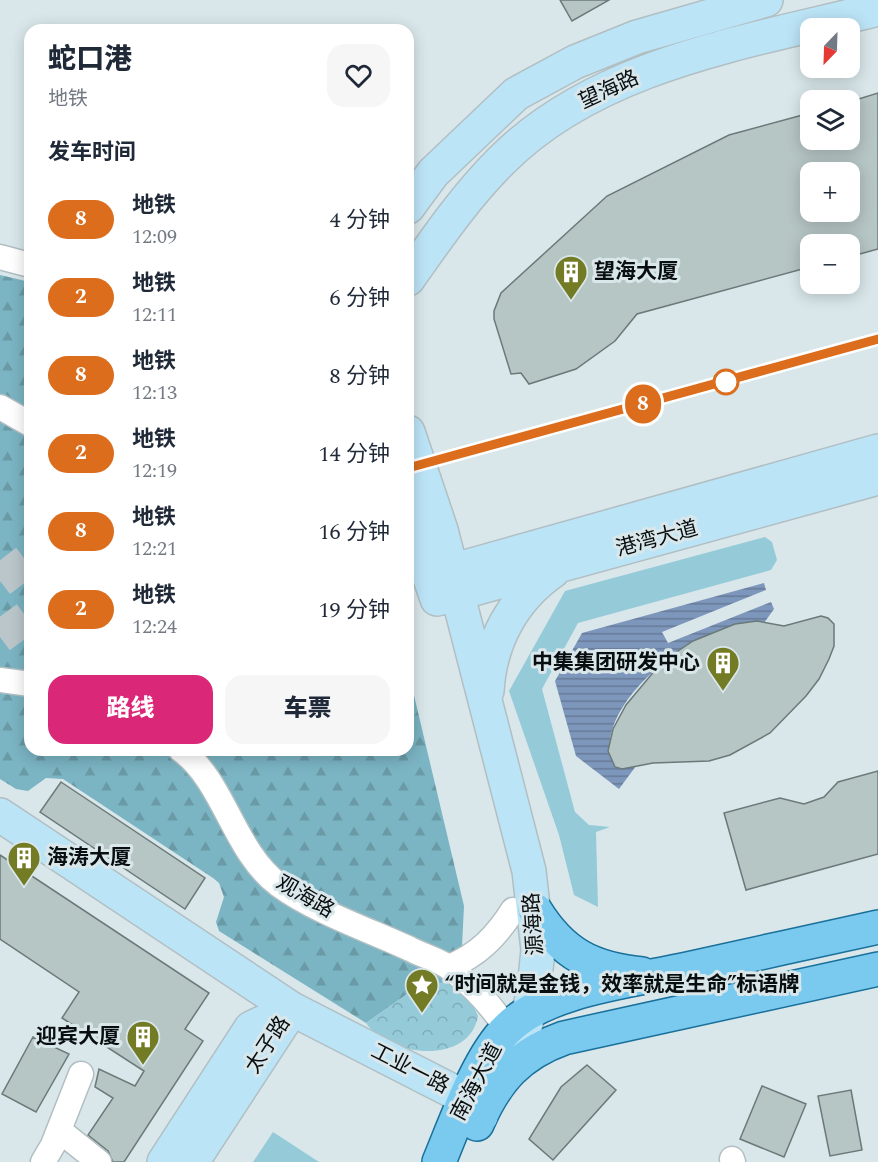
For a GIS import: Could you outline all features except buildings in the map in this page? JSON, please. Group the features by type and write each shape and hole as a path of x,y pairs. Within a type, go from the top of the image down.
{"main road":[{"name":"望海路","path":"414,199 433,173 516,94 575,62 627,41 748,2"},
{"name":"望海路","path":"414,271 463,202 502,159 541,127 590,97 649,72 714,51 878,9"},
{"name":"源海路","path":"414,450 441,530 448,588 500,833 524,910 537,968 517,1021 517,1062"},
{"name":"港湾大道","path":"448,588 878,451"},
{"name":"港湾大道","path":"448,588 560,566 878,478"},
{"name":"源海路","path":"414,525 448,588 486,703 519,830 524,910"},
{"path":"486,703 488,676 502,628 516,606 537,582 560,566"},
{"name":"工业一路","path":"0,815 234,972 297,1022 468,1110"},
{"path":"524,910 561,945 578,957 603,967 659,976"},
{"path":"517,1021 578,993 878,927"},
{"name":"南海大道","path":"462,1162 468,1110 497,1087 517,1062 538,1047 564,1038 878,969"},
{"path":"234,972 245,985 251,1001 256,1041 297,1022"},
{"name":"南海大道","path":"439,1162 468,1110 489,1053 517,1021"},
{"name":"太子路","path":"164,1162 256,1041"},
{"name":"太子路","path":"192,1162 256,1041"}],"street":[{"path":"0,257 24,263"},
{"path":"0,406 24,420"},
{"path":"0,680 24,683"},
{"name":"观海路","path":"186,756 213,788 237,833 261,869 279,885 303,899 449,967 491,1005 517,1021"},
{"path":"449,967 482,949 524,910"},
{"path":"43,1162 59,1130 81,1074"},
{"path":"59,1130 99,1162"}],"green space":[{"path":"0,275 24,281 24,756 414,756 414,695 464,906 462,946 448,959 449,981 410,992 366,1023 219,931 216,922 224,897 219,883 213,878 63,779 46,778 28,791 16,789 0,779"},
{"path":"765,537 772,542 777,560 771,570 578,623 542,689 575,812 589,825 610,827 596,832 598,907 574,895 559,835 509,691 565,591"},
{"path":"449,981 468,994 478,1016 472,1032 460,1043 445,1049 427,1051 409,1049 377,1035 366,1023 410,992"},
{"path":"273,1132 319,1162 253,1162"}],"shaded area":[{"path":"764,583 766,590 662,632 668,643 771,602 774,609 764,623 740,624 712,633 683,649 656,669 633,693 617,718 610,743 615,767 623,769 636,766 619,789 576,756 555,681 582,633"}],"tunnel":[{"path":"0,581 24,563"},
{"path":"0,637 24,619"}],"metro line":[{"name":"8","path":"414,466 878,339"}],"place":[{"name":"望海大厦","path":"571,301"},
{"name":"中集集团研发中心","path":"723,692"},
{"name":"海涛大厦","path":"24,887"},
{"name":"“时间就是金钱，效率就是生命”标语牌","path":"422,1014"},
{"name":"迎宾大厦","path":"143,1066"}]}
